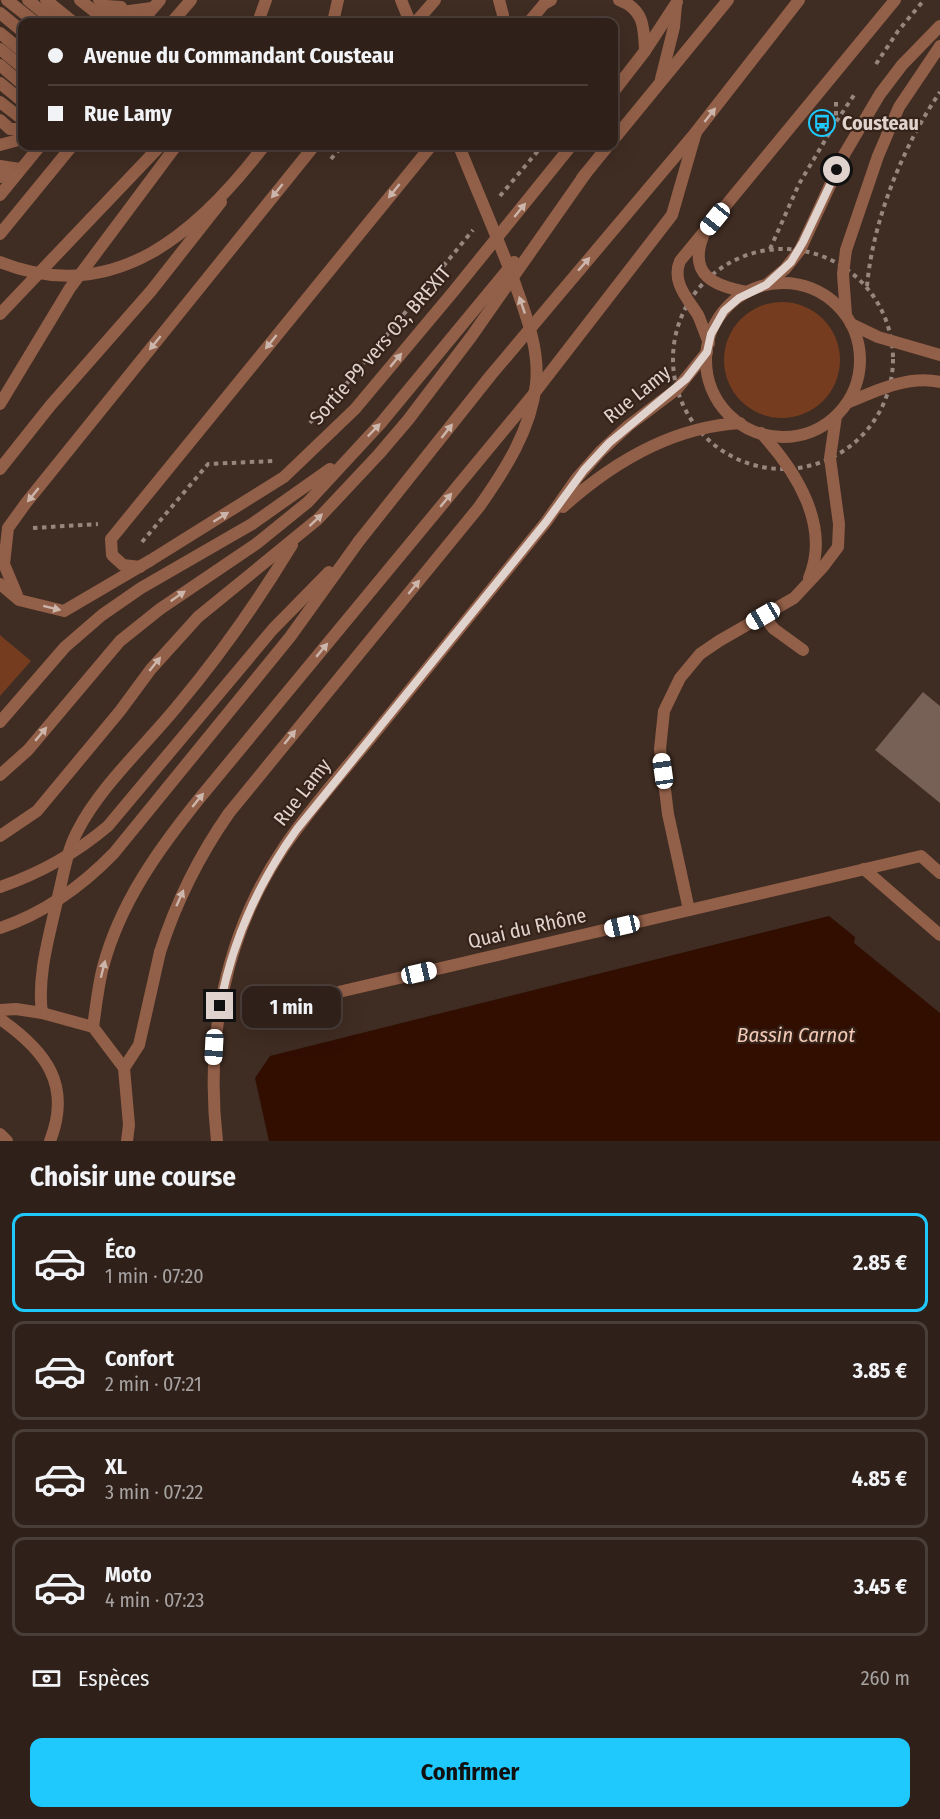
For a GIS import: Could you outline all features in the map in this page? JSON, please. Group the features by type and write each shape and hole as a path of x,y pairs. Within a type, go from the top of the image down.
{"street":[{"path":"7,0 30,18"},
{"path":"28,0 50,18"},
{"path":"46,0 68,18"},
{"path":"80,0 99,15 156,4"},
{"path":"99,0 106,6 156,4"},
{"path":"125,0 156,4"},
{"path":"141,0 156,4"},
{"path":"175,18 191,0"},
{"path":"259,18 266,0"},
{"path":"334,18 338,0"},
{"path":"401,0 408,18"},
{"path":"419,18 435,0"},
{"path":"499,0 503,18"},
{"path":"532,18 544,4 551,0"},
{"path":"619,0 630,4 641,18 645,51"},
{"path":"618,134 728,0"},
{"path":"0,928 53,904 94,873 114,853 290,637 359,541 498,366 696,132 799,0"},
{"path":"895,0 703,235 682,257 677,271 680,285 698,316 708,347 708,372 714,392 725,409 740,423 761,433 783,437 804,434 823,426 847,403 856,385 860,364 858,344 849,320 844,267 848,242 883,142 899,107 940,46"},
{"path":"618,86 645,51 677,1"},
{"path":"660,83 674,27 677,1"},
{"path":"144,18 156,4"},
{"path":"0,13 18,28"},
{"path":"766,285 785,269 800,250 845,153 880,94 902,65 940,26"},
{"path":"0,33 18,48"},
{"path":"0,49 18,64"},
{"path":"0,65 18,81"},
{"path":"0,83 18,98"},
{"path":"0,102 18,116"},
{"path":"0,120 10,129 18,129"},
{"path":"93,1027 103,967 120,919 144,872 199,799 532,396 672,215 696,132"},
{"path":"0,136 2,138 18,136"},
{"path":"0,145 18,138"},
{"path":"0,195 37,150"},
{"path":"0,234 69,150"},
{"path":"0,314 156,150"},
{"path":"0,404 70,288 173,150"},
{"path":"0,469 50,406 152,291 261,150"},
{"path":"19,600 4,564 9,528 26,503 311,150"},
{"path":"140,567 123,565 112,555 111,539 428,150"},
{"path":"124,1068 139,1045 160,952 183,890 213,837 229,813 478,507 501,475 523,433 536,383 533,345 511,274 461,150"},
{"name":"Sortie P9 vers O3, BREXIT","path":"0,584 19,600 64,611 285,477 355,409 568,150"},
{"path":"0,775 28,750 120,640 160,609 241,555 308,502 381,423 606,150"},
{"path":"0,166 21,170"},
{"path":"0,174 21,170"},
{"path":"0,836 38,811 120,711 151,669 198,617 296,538 344,491 408,420 471,337 586,173"},
{"path":"0,262 31,272 69,276 99,273 130,264 180,234 236,182"},
{"path":"703,235 698,255 699,263 705,274 720,286 747,292"},
{"path":"708,347 716,324 724,311 747,292 766,285 791,284 811,288 833,301 849,320 870,334 940,355"},
{"name":"Rue Lamy","path":"217,1141 212,1071 217,1020 227,970 235,945 258,893 283,849 546,522 577,478 623,430 677,389 708,347"},
{"path":"847,403 890,387 922,380 940,382"},
{"path":"689,910 668,814 661,760 660,731 664,711 680,678 700,654 787,602 804,588 834,553 839,541 838,517 830,458 836,416"},
{"name":"Rue Lamy","path":"546,522 586,487 633,457 669,438 714,424 740,423"},
{"path":"761,433 791,469 809,509 816,538 815,563 804,588"},
{"path":"0,722 65,647 95,620 134,592 252,524 348,457"},
{"path":"42,1013 41,983 48,941 69,848 78,829 93,806 179,705 232,637 296,538"},
{"path":"0,887 57,863 77,851 108,826 273,629 359,541"},
{"path":"763,616 774,629 803,650"},
{"name":"Quai du Rhône","path":"284,1005 921,856 940,873"},
{"path":"864,869 940,935"},
{"path":"0,1010 16,1009 42,1013 93,1027 124,1068 129,1125 127,1141"},
{"path":"0,1019 20,1033 51,1070 59,1099 57,1122 50,1141"},
{"path":"0,1134 7,1141"}],"path":[{"path":"867,287 872,246 903,157 917,128 940,92"},
{"path":"697,428 712,444 739,460 759,467 791,469 815,465 853,444 880,411 890,387 893,364 892,342 884,312 867,287 844,267 826,257 800,250 770,249 799,184 836,122"},
{"path":"496,201 539,150"},
{"path":"305,429 325,405 330,404 474,228"},
{"path":"33,528 107,524 136,548 208,464 279,461"}],"shaded area":[{"path":"782,302 804,307 823,319 835,338 840,360 835,382 823,401 804,413 782,418 760,413 741,401 729,382 724,360 729,338 741,319 760,307"},
{"path":"0,635 31,661 0,696"}],"water":[{"name":"Bassin Carnot","path":"829,916 855,937 854,943 940,1013 940,1141 269,1141 255,1078 270,1056"}],"building":[{"path":"923,692 940,706 940,803 875,750"}],"place":[{"name":"Cousteau","path":"822,123"}],"route":[{"path":"220,1006 227,970 246,918 271,868 297,829 546,522 584,470 609,443 677,389 686,379 707,352 710,338 724,311 747,292 766,285 791,262 837,170"}]}
